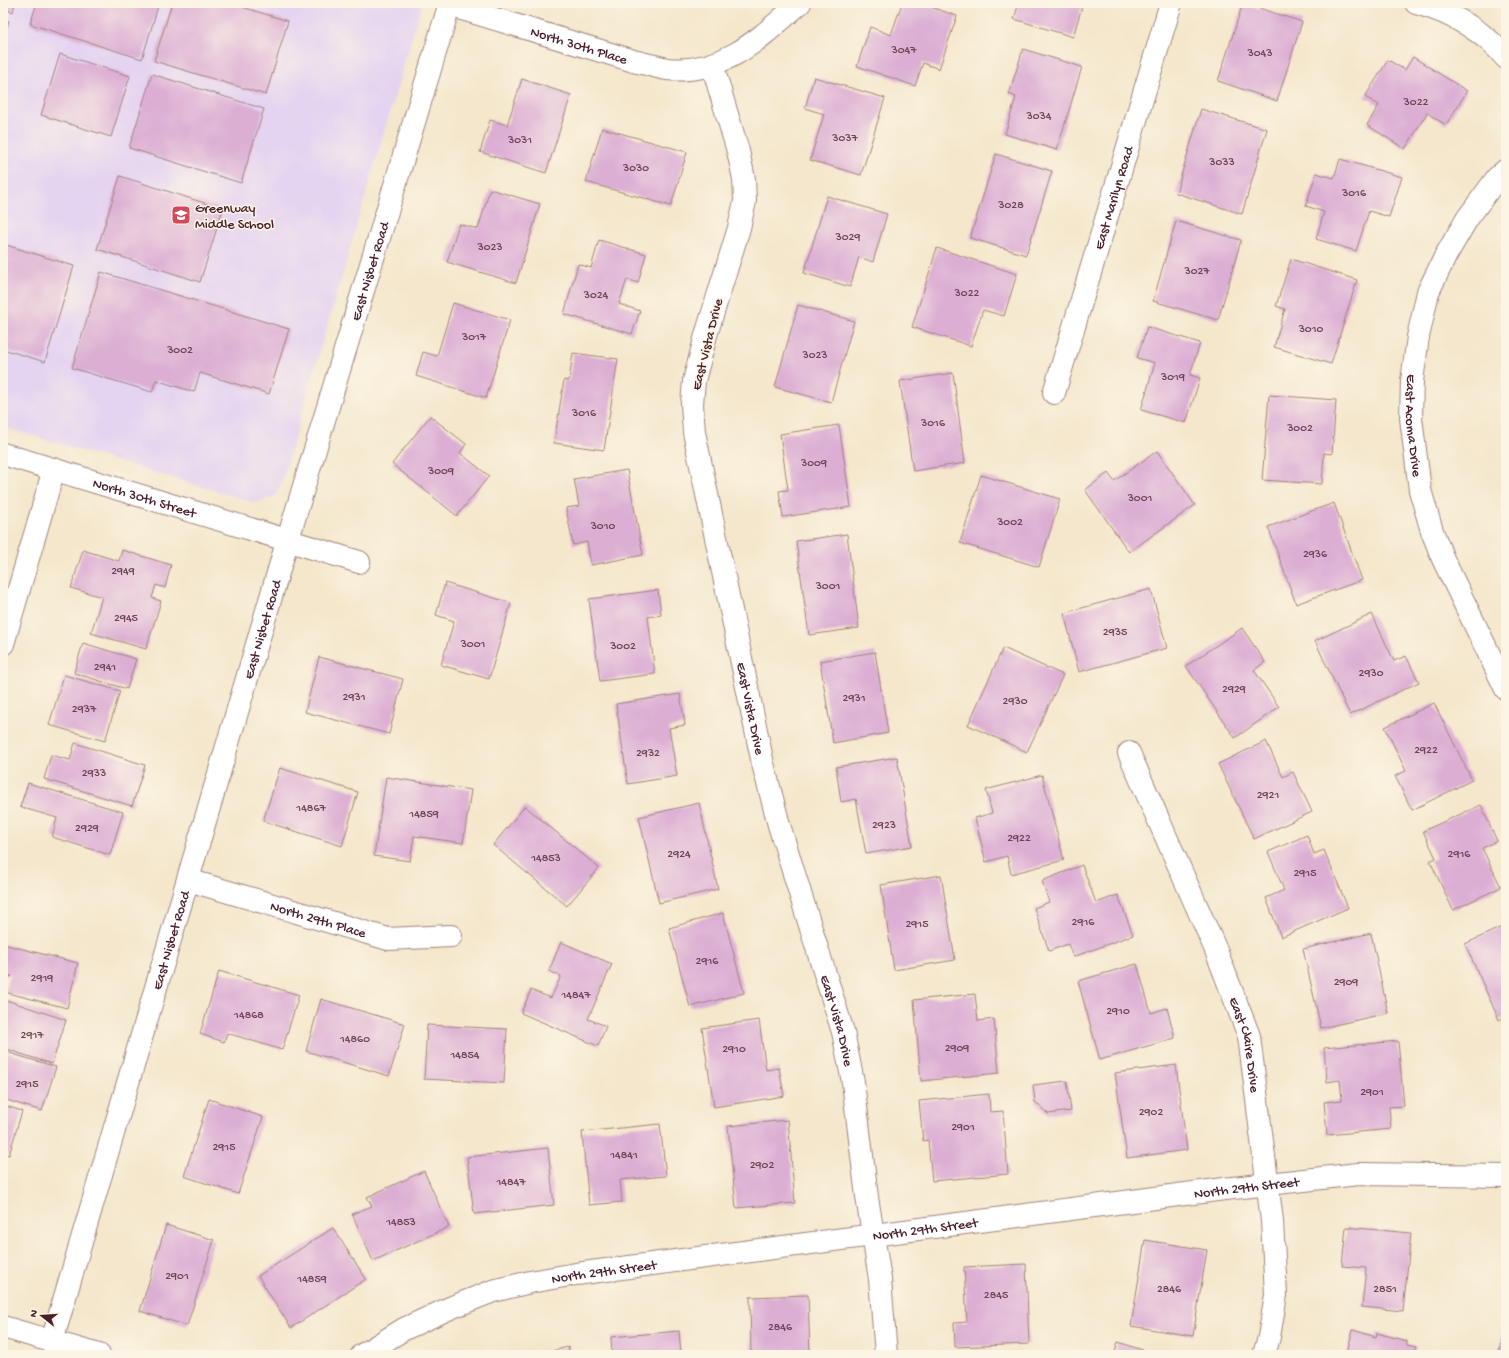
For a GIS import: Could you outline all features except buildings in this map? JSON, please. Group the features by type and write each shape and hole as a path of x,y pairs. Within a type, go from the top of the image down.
{"street":[{"name":"North 30th Place","path":"449,4 637,62 667,69 692,68 724,61 739,53 800,3"},
{"name":"East Marilyn Road","path":"1054,393 1171,3"},
{"path":"1416,3 1430,7 1466,23 1496,45 1506,58"},
{"name":"East Nisbet Road","path":"52,1341 288,540 449,4"},
{"name":"East Vista Drive","path":"712,64 738,151 744,179 745,201 739,228 706,335 694,381 692,404 694,432 763,764 779,824 842,1032 853,1082 880,1279 886,1355"},
{"name":"East Acoma Drive","path":"1506,170 1498,178 1467,219 1446,254 1428,292 1418,337 1412,381 1410,418 1420,490 1432,531 1443,559 1506,689"},
{"name":"North 30th Street","path":"3,454 288,540"},
{"path":"3,644 54,469"},
{"path":"288,540 358,562"},
{"name":"East Claire Drive","path":"1129,753 1215,948 1249,1036 1272,1221 1276,1295 1269,1337 1264,1355"},
{"name":"North 29th Place","path":"188,880 388,939 451,936"},
{"name":"North 29th Street","path":"362,1355 404,1328 493,1291 530,1282 583,1273 1267,1184 1358,1174 1506,1176"},
{"path":"3,1327 99,1355"}],"shaded area":[{"name":"Greenway Middle School","path":"3,3 422,3 280,487 275,496 256,503 3,427"}],"place":[{"name":"Greenway Middle School","path":"181,215"}]}
